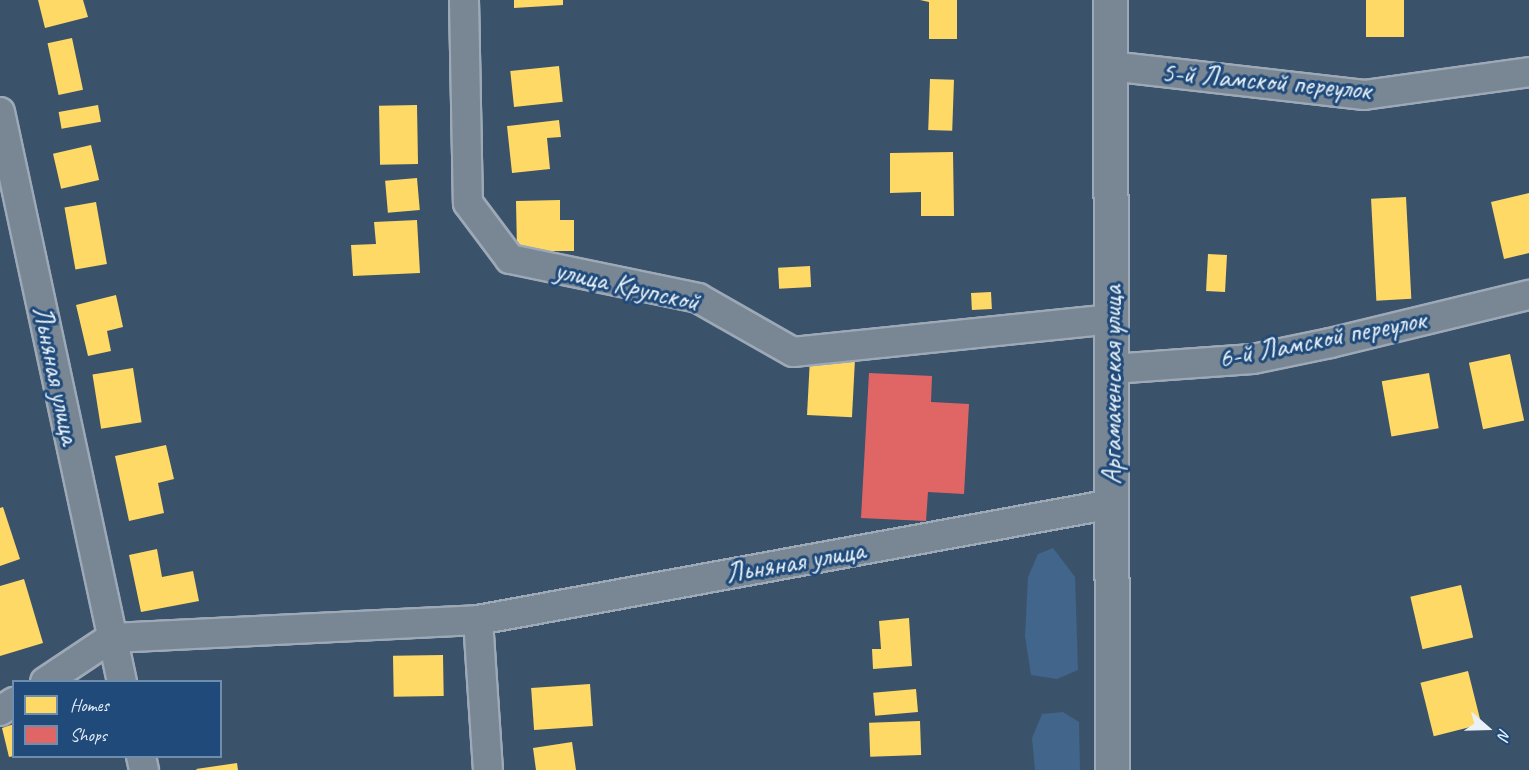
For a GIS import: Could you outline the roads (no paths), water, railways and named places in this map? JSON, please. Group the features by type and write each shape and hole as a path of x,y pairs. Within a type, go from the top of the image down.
{"main road":[{"name":"Аргамаченская улица","path":"1110,0 1112,770"}],"street":[{"name":"улица Крупской","path":"464,0 468,203 510,259 698,298 793,352 1112,319"},
{"name":"5-й Ламской переулок","path":"1110,66 1364,95 1529,72"},
{"name":"Льняная улица","path":"0,112 122,680"},
{"name":"6-й Ламской переулок","path":"1112,369 1253,359 1330,344 1529,295"},
{"name":"Льняная улица","path":"111,638 478,620 1112,504"},
{"path":"478,620 488,770"},
{"path":"47,680 111,638"}]}
